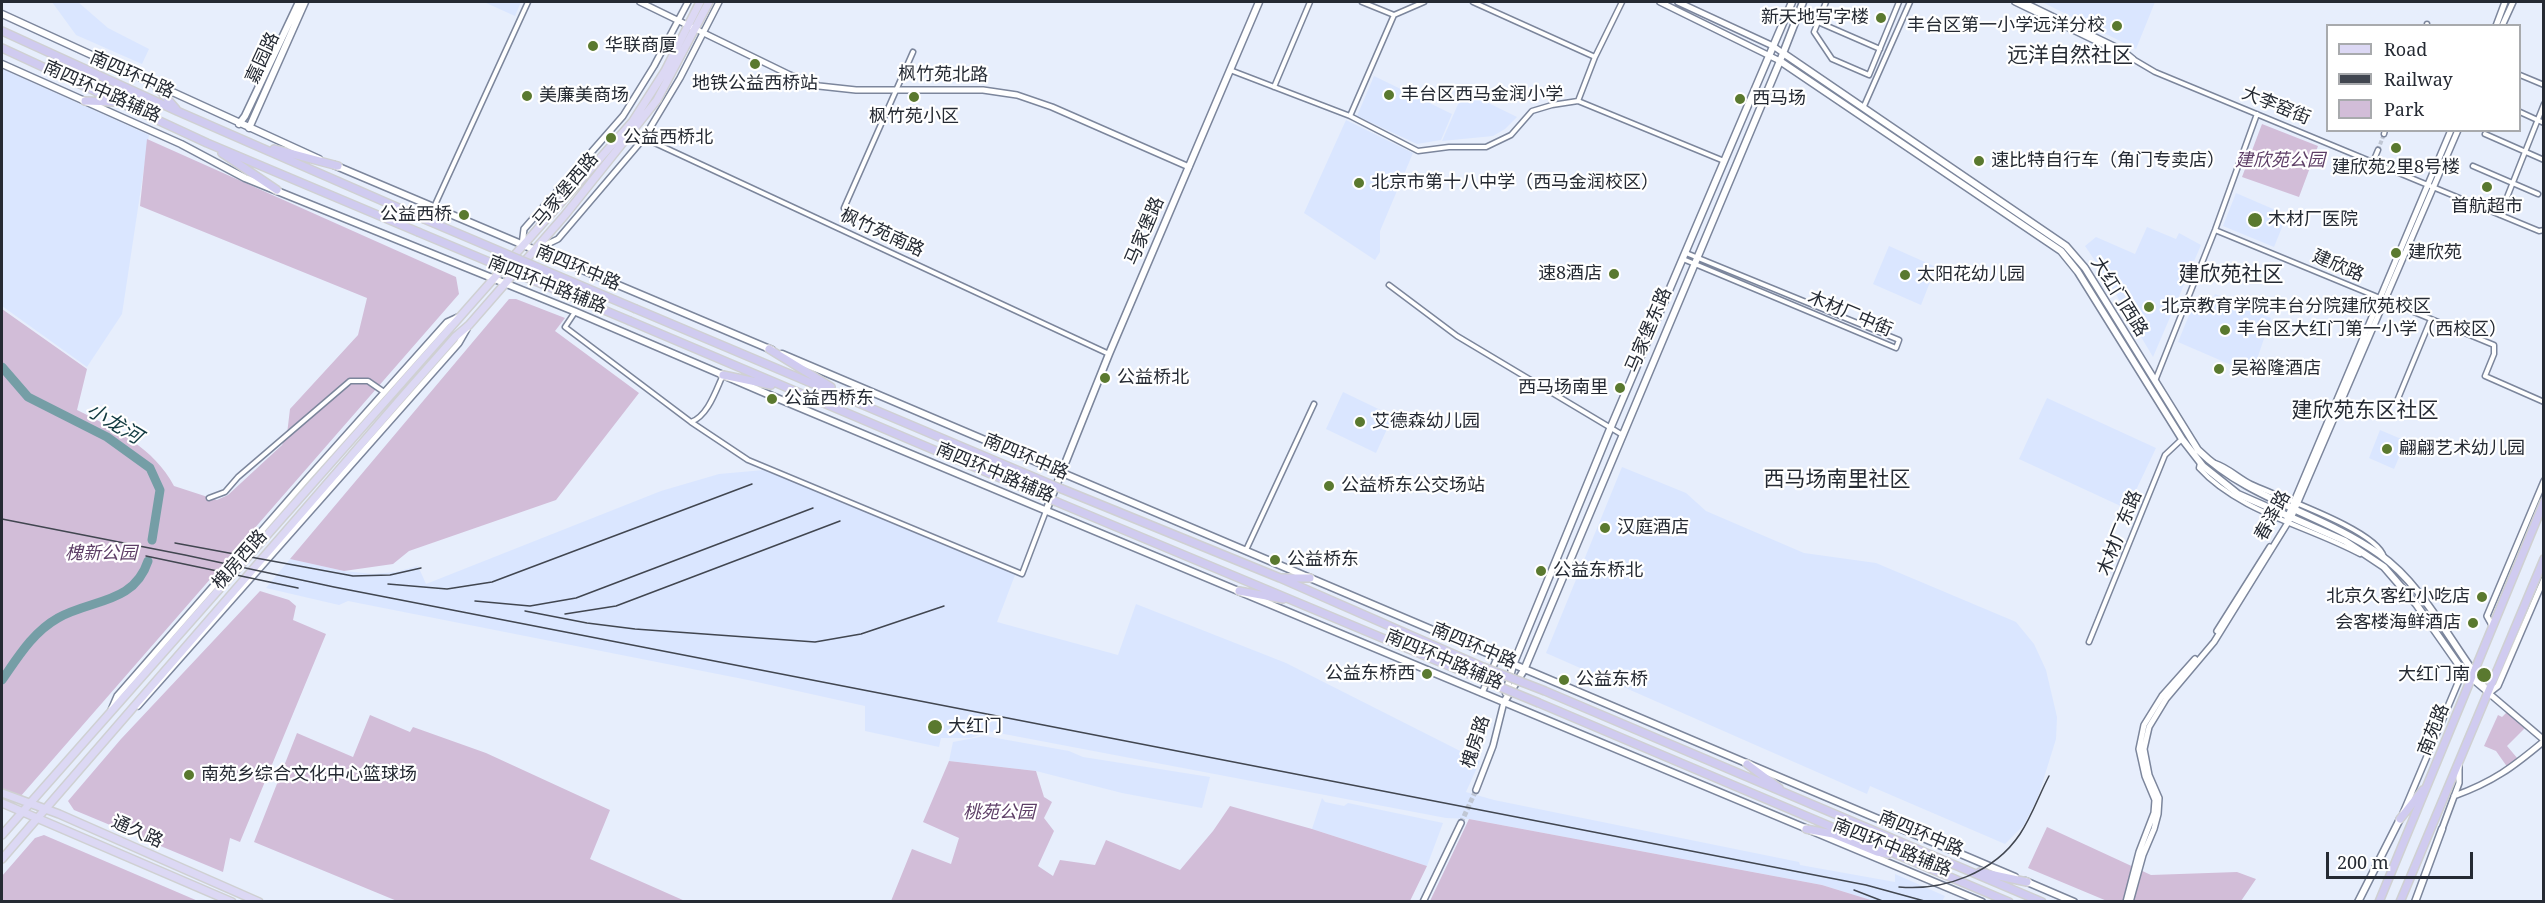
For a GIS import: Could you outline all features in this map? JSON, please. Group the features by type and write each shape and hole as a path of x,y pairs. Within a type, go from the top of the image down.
{"highway":[{"name":"南四环中路","path":"2,31 177,111 424,219 1062,489 1280,578 1483,667 1545,691 2042,902"},
{"name":"南四环中路","path":"2,48 207,143 2009,902"},
{"path":"156,86 177,111"},
{"path":"85,101 122,102"},
{"path":"248,141 338,166"},
{"path":"207,143 277,190"},
{"path":"769,349 851,399"},
{"path":"723,375 788,388"},
{"name":"南苑路","path":"2379,902 2544,502"},
{"name":"南苑路","path":"2400,902 2543,563"},
{"path":"1280,578 1310,578"},
{"path":"1239,591 1299,602"},
{"path":"1747,764 1788,795"},
{"path":"2400,819 2428,783"},
{"path":"1806,829 1833,834 1877,852 1900,856"},
{"path":"1961,867 2027,882"},
{"path":"1979,889 1997,902"}],"main road":[{"name":"嘉园路","path":"239,124 245,117 299,2"},
{"name":"嘉园路","path":"249,128 305,2"},
{"name":"马家堡西路","path":"534,251 657,100 693,26 700,2"},
{"name":"马家堡西路","path":"522,245 633,122 709,2"},
{"name":"马家堡路","path":"1046,511 1108,354 1259,2"},
{"name":"马家堡东路","path":"1504,702 1513,665 1610,429 1792,2"},
{"name":"马家堡东路","path":"1504,702 1524,670 1621,434 1784,53 1803,2"},
{"name":"南四环中路辅路","path":"2,14 239,124 534,251 1246,550 2074,902"},
{"name":"大红门西路","path":"1784,53 2066,246 2085,268 2154,382 2193,442 2209,461 2243,485 2362,550 2384,567 2416,604 2463,671 2472,674"},
{"name":"大红门西路","path":"1780,61 2061,251 2078,272 2181,440 2199,463 2239,497 2292,512 2362,543 2384,557 2409,582 2472,674"},
{"name":"南四环中路辅路","path":"2,64 181,144 245,178 576,312 1982,902"},
{"name":"槐房西路","path":"2,835 522,245"},
{"name":"槐房西路","path":"2,858 448,345 469,325 534,251"},
{"name":"通久路","path":"2,793 45,809 259,902"},
{"name":"通久路","path":"2,803 222,900 232,902"},
{"path":"2358,902 2400,819"},
{"path":"2415,902 2442,829"}],"street":[{"path":"434,207 528,2"},
{"name":"枫竹苑北路","path":"640,2 790,75 819,86 838,89 983,90 1017,94 1189,167"},
{"name":"马家堡西路","path":"522,245 524,229 623,116 635,99 688,2"},
{"name":"马家堡西路","path":"534,251 558,239 644,138 671,96 719,2"},
{"path":"1274,87 1310,2"},
{"path":"1362,2 1394,15"},
{"path":"1350,116 1394,15 1424,2"},
{"path":"1473,2 1595,57"},
{"path":"1578,101 1595,57 1622,2"},
{"name":"大红门西路","path":"1660,2 1780,61"},
{"name":"大红门西路","path":"1678,2 1784,53"},
{"path":"1826,2 1814,32 1832,59 1869,75 1899,2"},
{"path":"1864,106 1909,2"},
{"name":"大李窑街","path":"2014,2 2133,59 2155,72 2430,187 2540,231 2544,230"},
{"name":"大李窑街","path":"2023,2 2122,50 2133,59"},
{"path":"2497,24 2505,2"},
{"path":"2503,24 2513,2"},
{"path":"1818,22 1880,49"},
{"path":"844,208 913,52"},
{"path":"1230,70 1350,116 1418,151 1449,147 1486,147 1511,135 1532,111 1578,101 1724,161"},
{"path":"2521,75 2544,85"},
{"path":"2500,215 2544,104"},
{"path":"2521,112 2544,123"},
{"path":"2154,382 2216,230 2257,114"},
{"name":"春泽路","path":"2430,187 2450,132"},
{"name":"春泽路","path":"2130,902 2143,855 2158,814 2159,798 2150,775 2145,749 2149,727 2166,699 2214,642 2292,512 2430,187 2457,132"},
{"path":"2486,134 2544,160"},
{"name":"枫竹苑南路","path":"644,138 1108,354"},
{"path":"2373,162 2378,150"},
{"path":"2473,166 2538,194"},
{"name":"建欣路","path":"2216,230 2494,345 2494,354 2485,376 2544,402"},
{"name":"木材厂中街","path":"1684,256 1695,260 1899,340 1896,348 1695,260"},
{"path":"1389,285 1457,336 1621,434"},
{"path":"576,312 565,327 691,422 748,460 1022,574 1046,511"},
{"path":"108,715 117,696 384,392 447,322 458,316"},
{"path":"2397,402 2431,319"},
{"path":"691,422 698,419 706,409 723,375"},
{"path":"209,498 225,492 238,477 350,381 368,381 384,392"},
{"path":"1246,550 1314,404"},
{"name":"木材厂东路","path":"2090,642 2165,455 2181,440"},
{"path":"2492,626 2487,616 2544,481"},
{"name":"春泽路","path":"2126,902 2139,852 2154,813 2155,800 2145,776 2139,748 2144,725 2162,696 2211,640 2292,512"},
{"path":"2489,693 2498,686 2544,579"},
{"path":"1482,693 1497,658"},
{"path":"2400,819 2463,671"},
{"path":"2454,796 2479,787 2506,773 2544,740 2489,693 2472,674"},
{"name":"槐房路","path":"1476,790 1494,746 1504,702"},
{"path":"2442,829 2459,783 2459,762"},
{"path":"1423,902 1461,823"}],"shaded area":[{"path":"52,2 78,2 108,28 149,49 142,64 76,35"},
{"path":"484,2 521,2 515,16"},
{"name":"丰台区第一小学远洋分校","path":"2042,2 2155,2 2136,49"},
{"path":"2,69 149,135 122,314 87,367 2,306"},
{"name":"丰台区西马金润小学","path":"1374,76 1452,114 1441,140 1417,144 1357,116"},
{"path":"1468,93 1517,117 1505,129 1493,136 1442,141 1462,95"},
{"name":"北京市第十八中学（西马金润校区）","path":"1346,120 1413,153 1380,231 1380,252 1375,260 1304,213"},
{"name":"木材厂医院","path":"2236,193 2287,215 2274,247 2223,226"},
{"name":"北京教育学院丰台分院建欣苑校区","path":"2147,227 2176,239 2179,233 2201,245 2153,357 2111,286 2118,281 2110,270 2104,274 2085,246 2096,237 2135,254"},
{"name":"太阳花幼儿园","path":"1889,246 1936,267 1921,305 1873,284"},
{"name":"丰台区大红门第一小学（西校区）","path":"2215,294 2271,318 2252,374 2178,342 2192,308 2207,314"},
{"name":"艾德森幼儿园","path":"1343,392 1393,416 1376,453 1326,429"},
{"path":"2047,398 2156,448 2127,509 2019,459"},
{"name":"翩翩艺术幼儿园","path":"2380,430 2406,441 2394,469 2369,458"},
{"path":"1622,467 1686,493 1706,511 1804,553 1876,563 2016,622 2034,644 2046,670 2057,717 2056,739 2038,797 2024,825 2005,844 1870,786 1867,794 1546,653"},
{"path":"764,470 785,476 1015,575 997,622 1118,655 1136,604 1286,663 1480,761 1466,792 1494,800 1799,862 1800,865 1895,882 1895,874 1945,896 1942,901 1874,901 1822,885 1469,819 1446,818 983,730 982,734 971,738 941,738 939,747 865,731 865,706 748,680 348,601 339,605 266,588 290,559 344,571 373,574 396,572 418,566 426,584 661,491 719,474"},
{"path":"985,736 1069,751 1083,757 1210,777 1202,808 1122,793 1036,771 949,761 953,742"},
{"path":"1322,798 1325,802 1344,806 1348,803 1443,823 1427,866 1312,829"}],"green space":[{"name":"建欣苑公园","path":"2262,124 2318,146 2299,197 2242,177"},
{"name":"槐新公园","path":"147,139 456,277 459,294 20,797 2,790 2,309 87,369 77,410 119,432 145,450 166,473 174,486 217,500 228,495 282,445 287,434 290,409 358,335 367,298 140,206"},
{"path":"509,299 516,299 565,318 555,331 639,393 556,500 409,551 393,564 344,571 290,559"},
{"path":"260,591 289,600 296,606 293,620 326,634 240,842 230,838 223,872 74,810 68,801 121,739"},
{"path":"2507,712 2525,728 2507,746 2518,759 2508,768 2496,751 2484,746 2498,715 2502,717"},
{"path":"370,715 410,732 413,727 486,753 610,810 590,859 685,901 397,901 254,842 297,733 353,757"},
{"name":"桃苑公园","path":"949,761 1036,771 1044,797 1052,802 1044,818 1054,831 1038,866 1053,876 1060,860 1095,865 1106,840 1180,870 1213,831 1230,806 1312,829 1427,866 1410,901 891,901 912,849 951,864 959,838 923,822"},
{"path":"1469,819 1822,885 1874,901 1430,901"},
{"path":"2047,827 2151,875 2237,872 2256,879 2241,901 2107,901 2028,868"},
{"path":"44,835 198,901 2,901 2,876 35,838"}],"waterway":[{"name":"小龙河","path":"2,367 28,397 107,437 150,468 160,490 152,540"},
{"name":"小龙河","path":"2,680 41,630 71,612 122,593 142,575 148,561"}],"tunnel":[{"path":"2378,150 2384,134"},
{"path":"1461,823 1476,790"}],"railway":[{"path":"388,584 447,589 492,582 752,484"},
{"path":"475,601 530,606 576,598 813,508"},
{"path":"2,519 334,587 1866,885 1928,902"},
{"path":"565,614 616,606 840,521"},
{"path":"175,543 353,576 390,575 421,568"},
{"path":"146,556 298,588"},
{"path":"525,611 587,623 635,629 815,642 861,634 944,606"},
{"path":"1899,887 1933,886 1950,882 1967,877 1996,859 2020,834 2049,776"},
{"path":"1854,890 1885,902"}],"place":[{"name":"新天地写字楼","path":"1881,18"},
{"name":"丰台区第一小学远洋分校","path":"2117,26"},
{"name":"华联商厦","path":"593,46"},
{"name":"地铁公益西桥站","path":"755,64"},
{"name":"丰台区西马金润小学","path":"1389,95"},
{"name":"美廉美商场","path":"527,96"},
{"name":"枫竹苑小区","path":"914,97"},
{"name":"西马场","path":"1740,99"},
{"name":"公益西桥北","path":"611,138"},
{"name":"建欣苑2里8号楼","path":"2396,148"},
{"name":"速比特自行车（角门专卖店）","path":"1979,161"},
{"name":"北京市第十八中学（西马金润校区）","path":"1359,183"},
{"name":"首航超市","path":"2487,187"},
{"name":"公益西桥","path":"464,215"},
{"name":"木材厂医院","path":"2255,220"},
{"name":"建欣苑","path":"2396,253"},
{"name":"速8酒店","path":"1614,274"},
{"name":"太阳花幼儿园","path":"1905,275"},
{"name":"北京教育学院丰台分院建欣苑校区","path":"2149,307"},
{"name":"丰台区大红门第一小学（西校区）","path":"2225,330"},
{"name":"吴裕隆酒店","path":"2219,369"},
{"name":"公益桥北","path":"1105,378"},
{"name":"西马场南里","path":"1620,388"},
{"name":"公益西桥东","path":"772,399"},
{"name":"艾德森幼儿园","path":"1360,422"},
{"name":"翩翩艺术幼儿园","path":"2387,449"},
{"name":"公益桥东公交场站","path":"1329,486"},
{"name":"汉庭酒店","path":"1605,528"},
{"name":"公益桥东","path":"1275,560"},
{"name":"公益东桥北","path":"1541,571"},
{"name":"北京久客红小吃店","path":"2482,597"},
{"name":"会客楼海鲜酒店","path":"2473,623"},
{"name":"公益东桥西","path":"1427,674"},
{"name":"大红门南","path":"2484,675"},
{"name":"公益东桥","path":"1564,680"},
{"name":"大红门","path":"935,727"},
{"name":"南苑乡综合文化中心篮球场","path":"189,775"}],"district":[{"name":"远洋自然社区","path":"2070,56"},
{"name":"建欣苑社区","path":"2231,275"},
{"name":"建欣苑东区社区","path":"2365,411"},
{"name":"西马场南里社区","path":"1837,480"}]}
